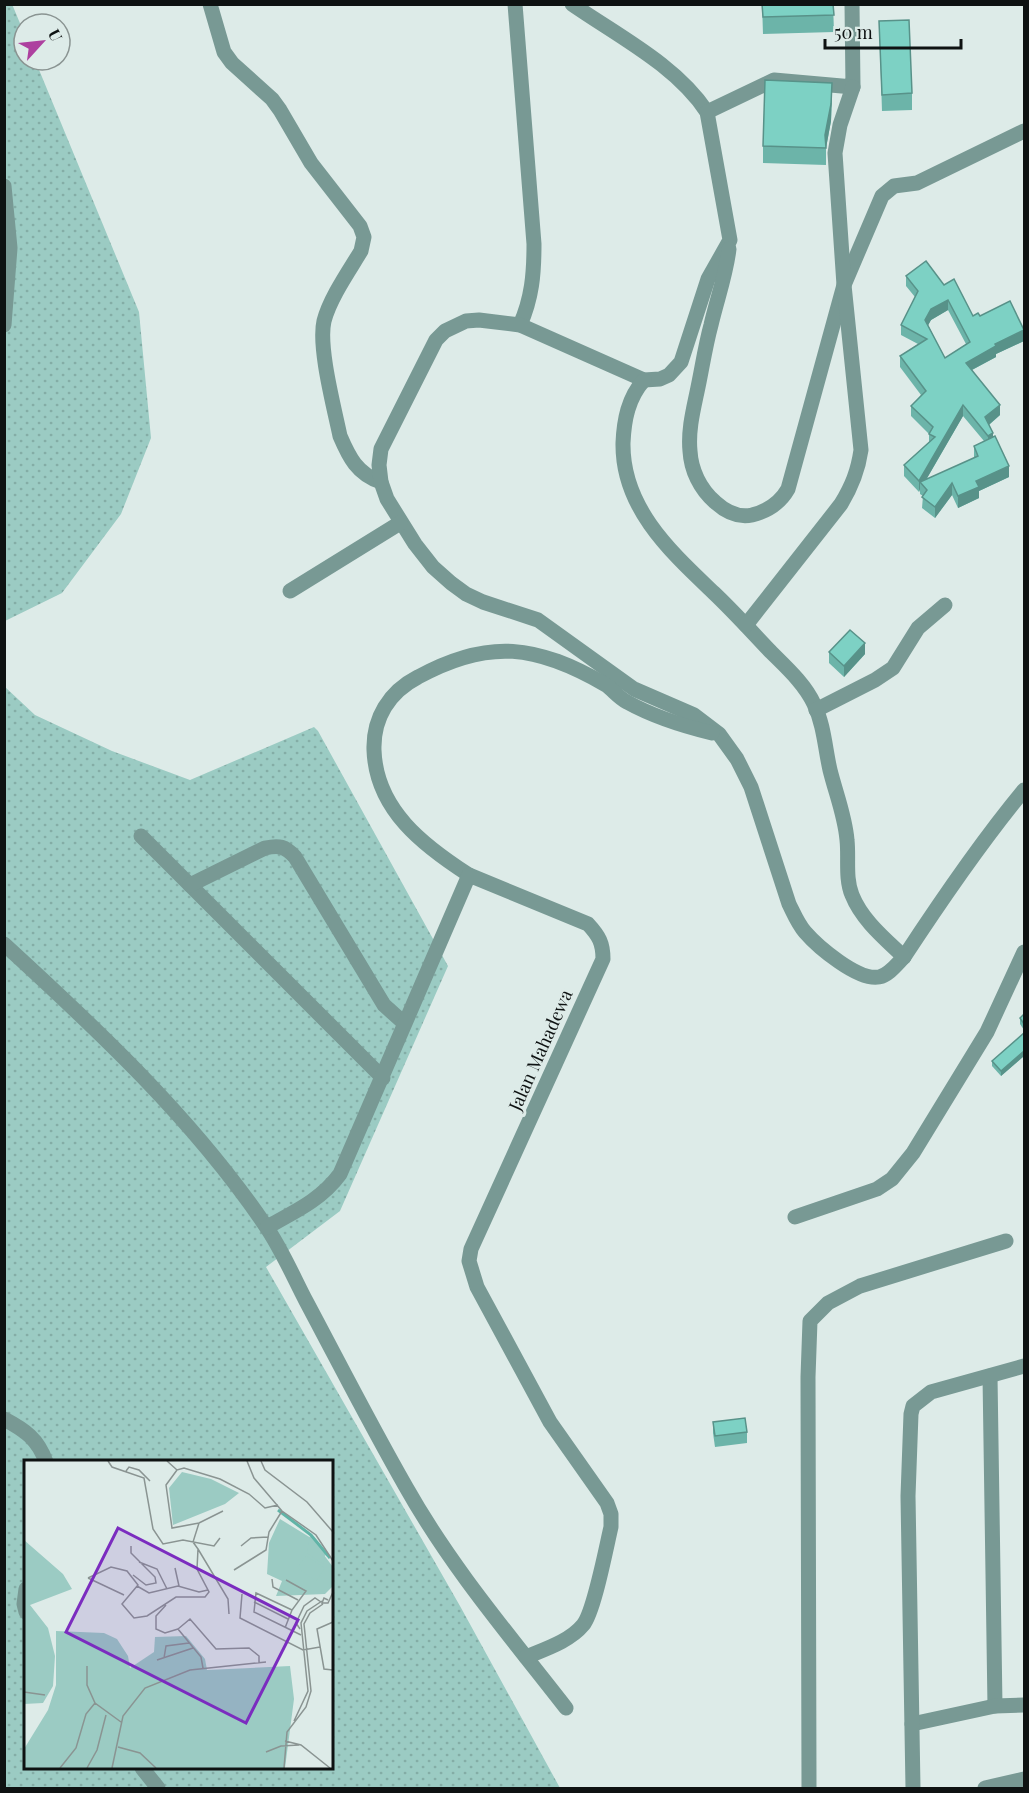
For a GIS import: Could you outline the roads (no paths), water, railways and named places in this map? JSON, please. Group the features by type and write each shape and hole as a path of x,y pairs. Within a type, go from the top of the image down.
{"street":[{"path":"210,4 224,52 232,63 272,99 311,163 357,220 363,232 361,250 324,321 323,349 340,436 358,469 365,476 381,482"},
{"path":"515,4 534,244 531,296 520,325"},
{"path":"572,4 666,68 696,96 707,112 730,240 725,274 711,324 692,418 690,453 694,472 700,485 716,503 734,515 747,516 772,507 782,499 788,489 844,285 882,196 894,186 917,183 1024,131"},
{"path":"746,625 841,504 859,470 861,439 844,285 835,153 840,125 854,87 852,4"},
{"path":"707,112 774,80 854,87"},
{"path":"4,186 10,248 4,325"},
{"path":"730,240 708,279 681,362 669,375 660,379 644,380 520,325 479,320 466,321 445,331 436,340 381,449 379,465 381,482 400,523 434,567 450,583 466,594 483,603 538,620 634,689 694,715 719,734 737,759 751,787 796,920 806,933 851,970 873,977 886,974 904,957 992,828 1024,790"},
{"path":"644,380 631,399 624,432 623,456 628,480 638,504 663,542 801,684 821,722 830,769 844,819 852,894 868,922 904,957"},
{"path":"290,591 400,523"},
{"path":"816,710 875,680 892,668 918,628 945,605"},
{"name":"Jalan Mahadewa","path":"526,1657 560,1642 584,1625 590,1611 611,1527 611,1514 601,1493 550,1422 477,1287 469,1261 471,1249 603,959 603,945 588,924 469,875 433,851 412,832 386,796 378,776 374,753 374,734 386,704 410,681 447,662 486,651 507,650 561,663 607,686 624,701 677,724 719,734"},
{"path":"141,837 383,1078"},
{"path":"190,885 265,848 278,845 287,848 295,857 384,1005 404,1023"},
{"path":"267,1227 318,1198 330,1188 340,1174 469,875"},
{"path":"4,944 110,1044 197,1135 267,1227 405,1487 434,1534 486,1609 566,1708"},
{"path":"795,1217 877,1190 891,1179 913,1153 987,1032 1024,952"},
{"path":"809,1788 808,1377 810,1321 828,1303 860,1286 1006,1241"},
{"path":"913,1788 908,1496 913,1406 931,1392 1024,1366"},
{"path":"990,1376 995,1706"},
{"path":"4,1419 26,1430 35,1440 45,1460"},
{"path":"912,1724 995,1706 1024,1705"},
{"path":"144,1769 158,1788"},
{"path":"985,1788 1024,1779"}]}
